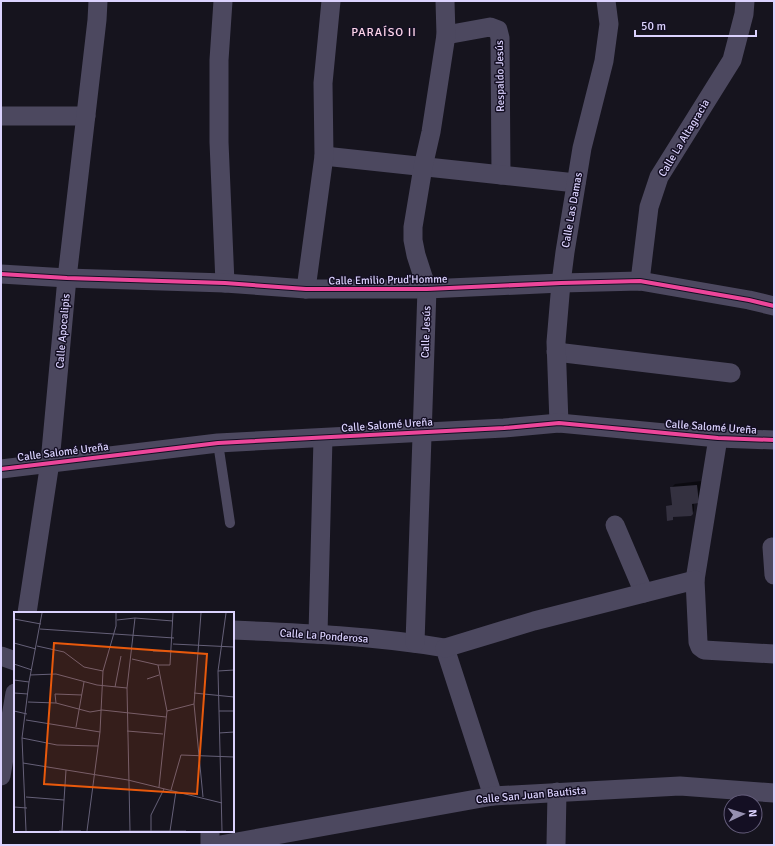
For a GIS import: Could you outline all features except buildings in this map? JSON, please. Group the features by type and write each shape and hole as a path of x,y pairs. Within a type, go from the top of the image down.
{"street":[{"name":"Calle Apocalipis","path":"27,612 50,462 98,1"},
{"path":"223,1 219,60 219,120 226,284"},
{"path":"306,289 324,156 323,83 331,1"},
{"name":"Calle Jesús","path":"415,643 427,289 416,255 413,240 413,227 423,166 431,132 446,35 445,1"},
{"name":"Calle Las Damas","path":"559,423 556,352 561,283 582,148 604,61 609,24 606,1"},
{"name":"Calle La Altagracia","path":"640,281 649,207 659,177 732,60 744,14 745,1"},
{"name":"Respaldo Jesús","path":"446,35 490,27 498,30 500,38 501,175"},
{"path":"1,116 86,116"},
{"path":"324,156 576,183"},
{"name":"Calle Emilio Prud'Homme","path":"1,274 306,289 427,289 640,281 749,300 774,306"},
{"path":"556,352 731,373"},
{"name":"Calle Salomé Ureña","path":"1,469 218,443 504,428 559,423 718,438 774,440"},
{"path":"318,634 323,438"},
{"path":"718,438 695,580 698,642 700,647 704,650 774,654"},
{"path":"615,525 644,593"},
{"path":"772,547 774,575"},
{"path":"493,796 445,648 534,621 695,580"},
{"name":"Calle La Ponderosa","path":"234,630 318,634 415,643 445,648"},
{"path":"1,656 14,661"},
{"path":"1,776 5,730 14,701"},
{"name":"Calle San Juan Bautista","path":"220,845 493,796 680,786 774,793"},
{"path":"556,845 557,792"},
{"path":"210,832 210,845"}],"lane":[{"path":"218,443 230,523"}],"cycle path":[{"path":"1,274 67,278 225,283 306,289 427,289 640,281 749,300 774,306"},
{"path":"1,469 218,443 504,428 559,423 718,438 774,440"}],"district":[{"name":"PARAÍSO II","path":"384,32"}]}
